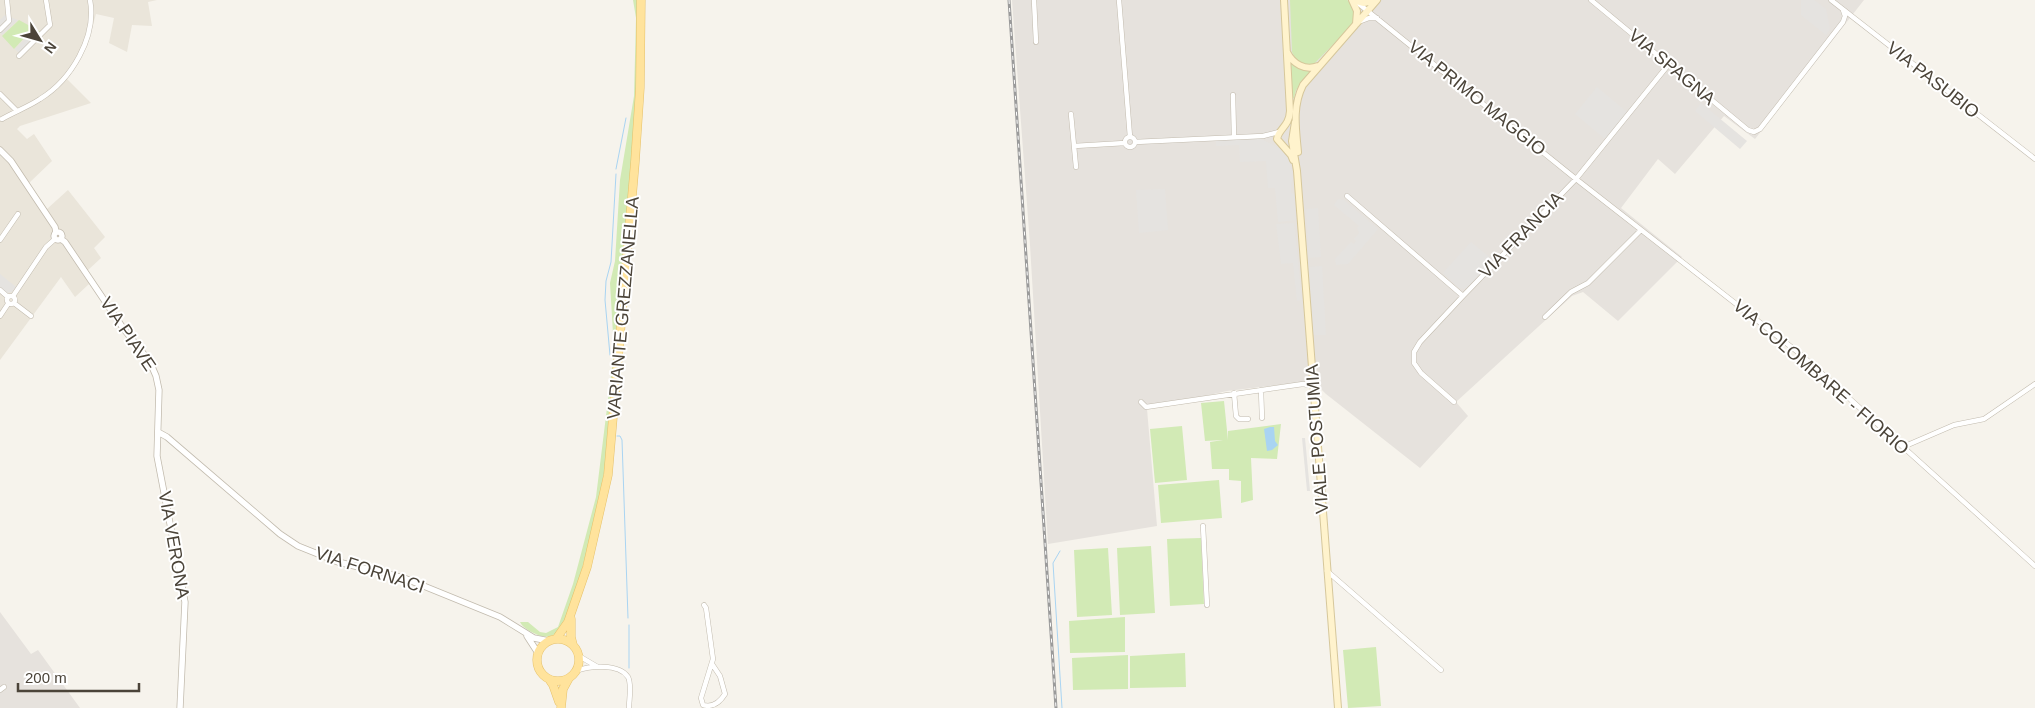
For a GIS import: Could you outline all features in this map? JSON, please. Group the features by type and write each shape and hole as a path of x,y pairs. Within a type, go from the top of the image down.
{"main road":[{"name":"VARIANTE GREZZANELLA","path":"538,653 541,647 552,640 568,622 572,612 587,567 608,475 635,171 640,88 641,0"},
{"path":"1281,131 1289,131 1292,137 1289,144 1280,143 1277,136 1288,122 1290,111 1284,0"},
{"path":"1354,0 1364,3 1376,0"},
{"path":"1354,0 1357,10 1356,25"},
{"path":"1295,122 1298,94 1309,76 1356,25 1376,0"},
{"path":"1287,51 1293,61 1301,66 1309,68 1320,65"},
{"name":"VIALE POSTUMIA","path":"1295,122 1292,137 1297,171 1338,708"},
{"name":"VIALE POSTUMIA","path":"1295,122 1297,171"},
{"name":"VIALE POSTUMIA","path":"1280,143 1291,155 1297,171"},
{"name":"VARIANTE GREZZANELLA","path":"572,612 573,645 579,656"},
{"path":"552,640 564,639 573,645"},
{"path":"538,653 538,667 543,675 549,679 560,681 569,678"},
{"path":"560,708 563,690 579,665 579,656"},
{"path":"549,679 556,692 560,708"}],"street":[{"path":"0,30 9,21 7,0"},
{"path":"19,56 50,25 46,0"},
{"path":"2,120 40,99 52,89 72,66 89,32 93,12 90,0"},
{"path":"1034,0 1036,42"},
{"path":"1119,0 1130,137 1135,142"},
{"name":"VIA PRIMO MAGGIO","path":"1354,0 1369,10 1576,179"},
{"path":"1356,25 1365,19 1378,18 1375,7 1376,0"},
{"name":"VIA SPAGNA","path":"1591,0 1748,130 1754,132 1760,129 1843,22 1845,16 1843,10"},
{"name":"VIA PASUBIO","path":"1831,0 2035,159"},
{"name":"VIA FRANCIA","path":"1454,402 1421,373 1414,363 1414,352 1420,342 1576,179 1669,64"},
{"path":"0,94 18,111"},
{"path":"1233,95 1234,137"},
{"path":"1072,114 1076,167"},
{"path":"1125,142 1130,147 1135,142 1263,136 1281,131"},
{"path":"1263,136 1280,143"},
{"path":"1074,146 1125,142 1130,137"},
{"name":"VIA PIAVE","path":"0,150 19,172 55,227 56,232 60,233 58,239 65,242 123,328 150,362 159,390 157,442"},
{"name":"VIA COLOMBARE - FIORIO","path":"1576,179 1798,353 2035,566"},
{"path":"1347,196 1463,296"},
{"path":"0,240 18,214"},
{"path":"1545,316 1570,292 1588,283 1641,230"},
{"path":"0,316 8,304 7,300 46,247 58,239"},
{"path":"0,290 11,297 14,303 31,316"},
{"path":"8,304 14,303"},
{"path":"1141,402 1146,407 1303,384 1314,386"},
{"path":"1903,447 1954,425 1984,419 2035,384"},
{"path":"1262,390 1262,418"},
{"path":"1234,393 1234,412 1236,416 1239,419 1248,419"},
{"name":"VIA FORNACI","path":"158,432 168,437 280,534 298,546 338,562 404,578 500,618 534,638 552,640"},
{"name":"VIA VERONA","path":"157,442 157,456 186,602 180,708"},
{"path":"1203,526 1207,605"},
{"path":"1327,571 1441,670"},
{"path":"704,606 706,608 712,664 720,676 725,694 722,700 715,705 708,706 703,705 701,698 712,664"},
{"path":"524,632 538,653"},
{"path":"579,656 598,666 622,672 628,676 629,708"},
{"path":"576,671 598,666"}],"shaded area":[{"path":"0,0 157,0 148,2 152,26 132,25 127,52 109,43 114,18 96,14 87,45 66,78 91,103 20,126 17,129 27,139 34,134 52,161 29,183 47,209 68,190 105,237 94,248 101,258 88,270 89,284 75,297 61,277 0,360"},
{"path":"1012,0 1864,0 1755,139 1724,116 1675,174 1658,159 1621,208 1682,257 1618,321 1583,292 1572,296 1456,402 1468,416 1420,468 1317,385 1304,382 1227,391 1147,409 1157,526 1048,544 1030,245"},
{"path":"1801,0 1814,0 1826,9 1830,29 1826,35 1801,15"},
{"path":"5,15 18,20 2,35 0,33 0,20"},
{"path":"27,37 32,41 20,54 15,49"},
{"path":"1597,87 1627,112 1605,139 1575,114"},
{"path":"1701,103 1747,141 1740,149 1695,111"},
{"path":"1261,139 1283,150 1290,159 1293,179 1291,193 1294,194 1296,220 1278,222 1275,188 1268,188 1266,161 1240,162 1239,145 1216,146 1216,140"},
{"path":"1165,189 1168,230 1139,233 1136,190"},
{"path":"1338,199 1344,200 1378,229 1348,264 1336,265 1335,259 1351,242 1354,244 1356,241 1354,239 1359,233 1357,228 1359,226 1334,205"},
{"path":"1318,208 1321,257 1309,258 1306,209"},
{"path":"1294,223 1302,300 1297,301 1293,263 1281,264 1276,224"},
{"path":"1471,242 1493,260 1468,287 1464,289 1459,288 1443,273"},
{"path":"1322,266 1326,335 1313,335 1309,267"},
{"path":"0,274 16,287 12,292 7,293 0,287"},
{"path":"1302,438 1305,438 1310,491 1307,491"},
{"path":"0,612 31,654 38,650 80,708 0,708"}],"green space":[{"path":"633,0 640,0 640,7 633,165 608,450 594,524 568,615 562,628 557,633 552,636 543,636 528,630 520,622 528,622 540,632 546,633 558,627 573,584 596,497 614,351 610,283 615,261 620,180 634,96 636,18"},
{"path":"1290,0 1347,0 1350,2 1355,14 1352,25 1314,64 1301,64 1292,52"},
{"path":"19,20 41,32 33,40 27,35 14,49 2,36"},
{"path":"1291,61 1312,69 1296,90 1294,98 1292,98"},
{"path":"1224,401 1228,440 1228,431 1281,424 1277,459 1251,458 1253,500 1241,503 1241,481 1229,480 1229,469 1212,469 1210,442 1223,440 1205,441 1201,403"},
{"path":"1182,426 1187,480 1155,483 1150,429"},
{"path":"1219,480 1222,518 1161,523 1158,485"},
{"path":"1201,538 1204,604 1170,606 1167,539"},
{"path":"1151,546 1155,613 1120,615 1117,548"},
{"path":"1108,548 1112,615 1077,617 1074,550"},
{"path":"1125,617 1125,652 1070,653 1069,621"},
{"path":"1376,647 1381,706 1348,708 1343,650"},
{"path":"1185,653 1186,687 1130,688 1130,656"},
{"path":"1128,655 1128,689 1073,690 1072,658"}],"water":[{"path":"1274,427 1275,441 1278,445 1272,450 1267,451 1264,429"}],"waterway":[{"path":"616,169 626,118"},
{"path":"610,355 605,300 606,281 611,262 616,174"},
{"path":"617,436 620,436 622,440 628,618"},
{"path":"1060,551 1053,563 1062,708"},
{"path":"629,625 629,668"}],"railway":[{"path":"1009,0 1056,708"}]}
